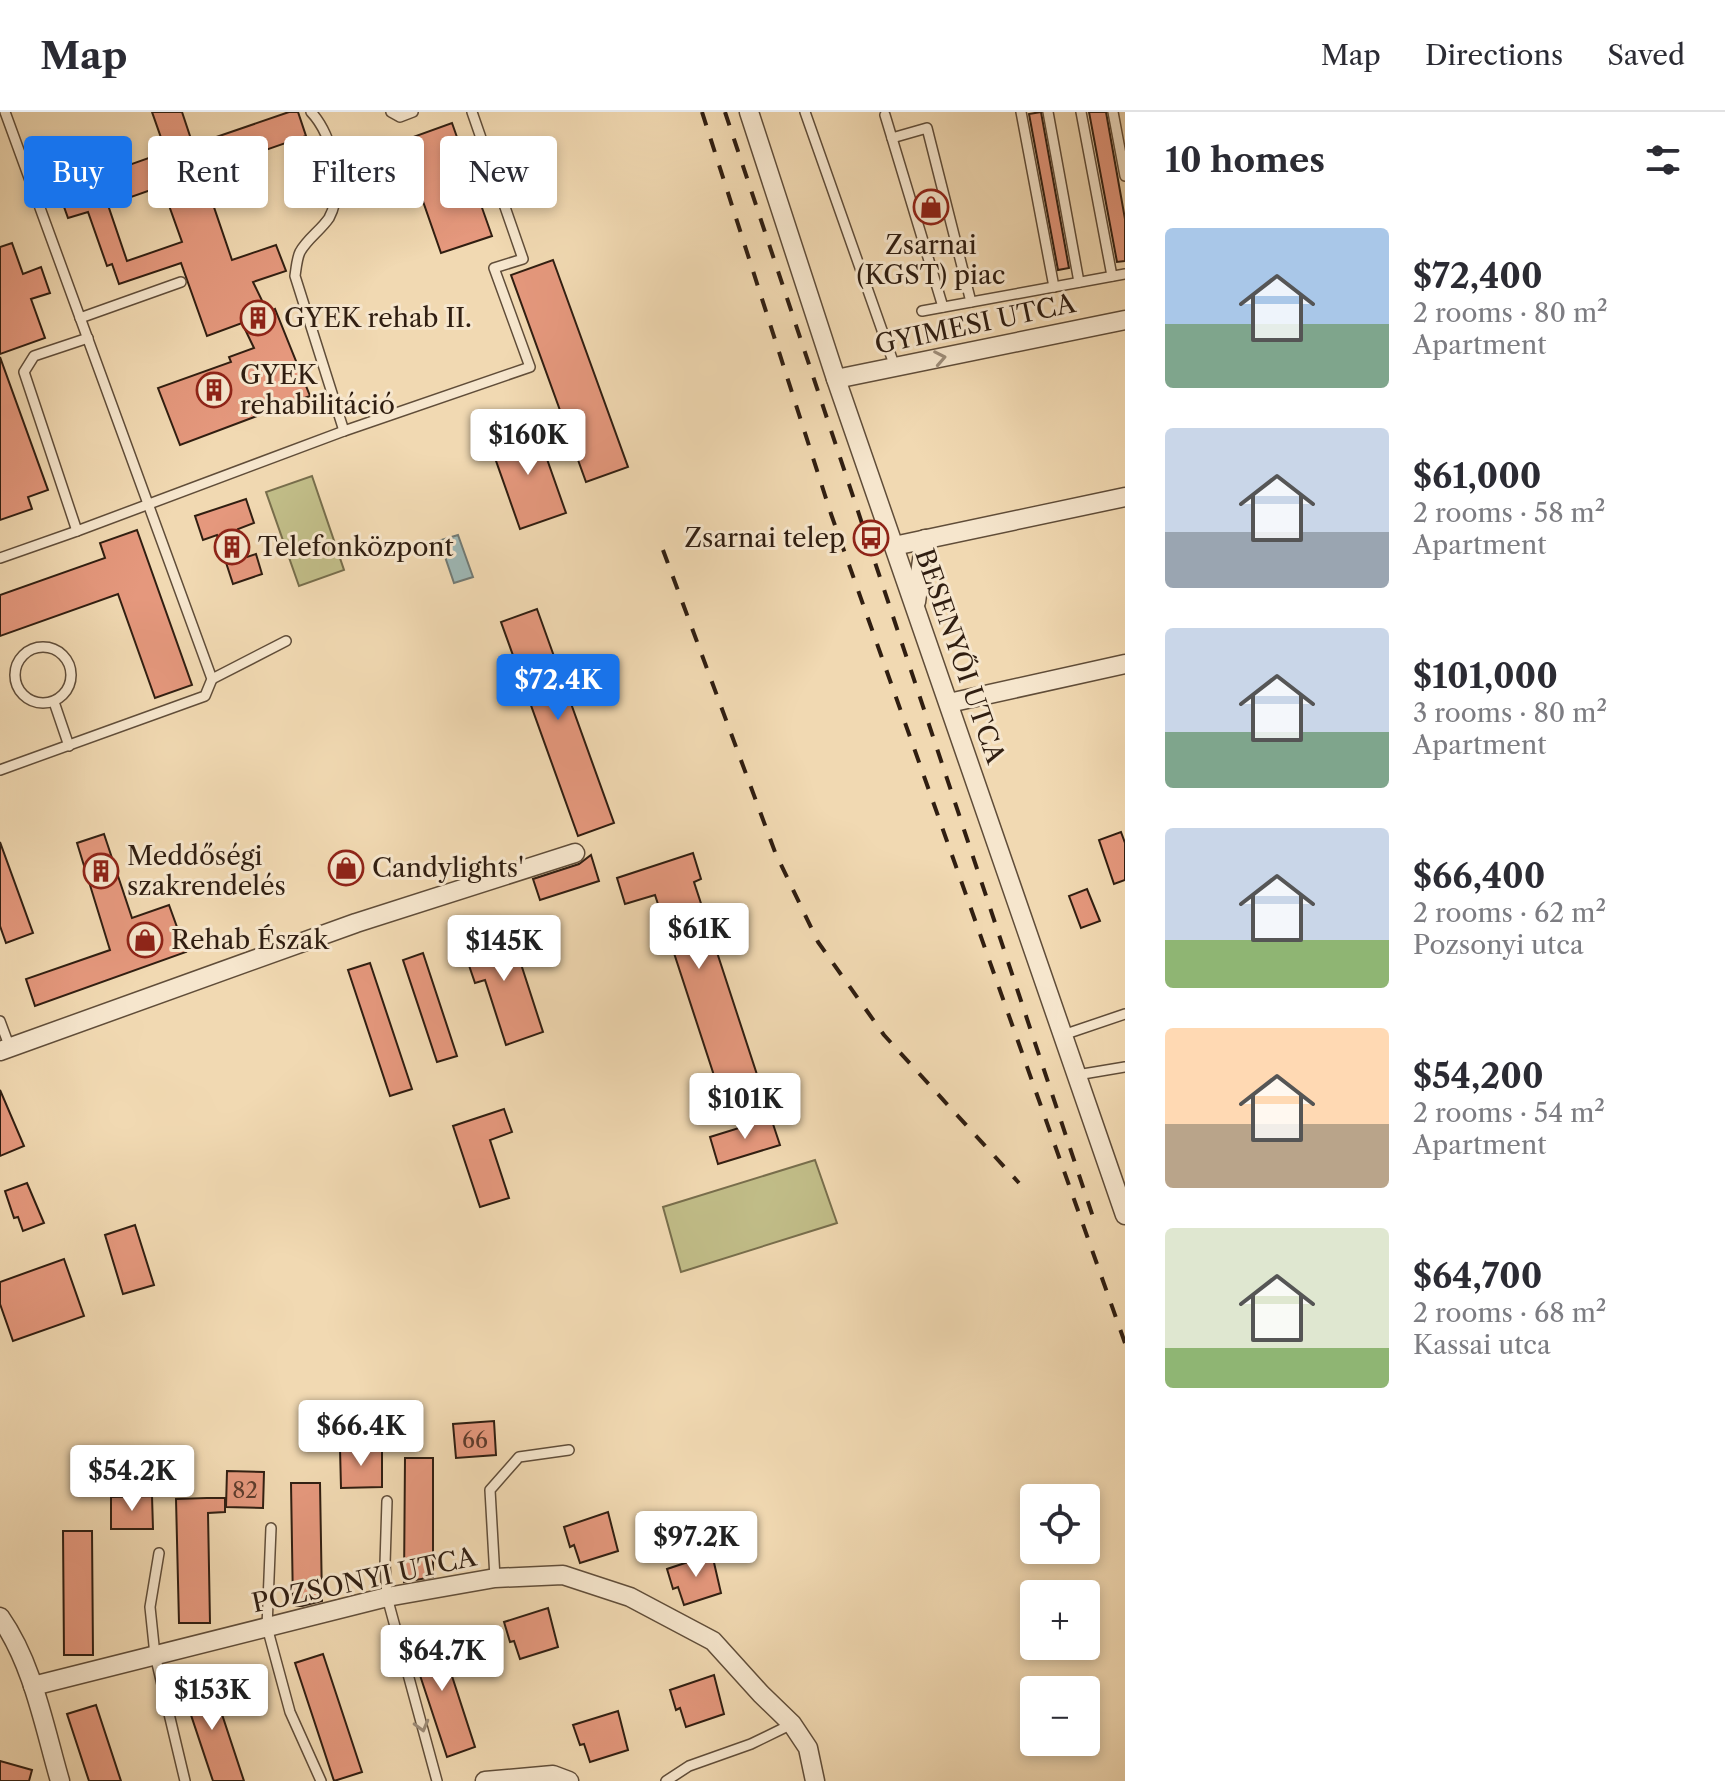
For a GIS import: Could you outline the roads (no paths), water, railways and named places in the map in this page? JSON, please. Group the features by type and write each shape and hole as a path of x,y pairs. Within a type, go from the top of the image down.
{"street":[{"name":"BESENYŐI UTCA","path":"749,112 836,379 1125,1215"},
{"name":"GYIMESI UTCA","path":"836,379 1125,320"},
{"path":"894,546 1125,497"},
{"path":"915,605 925,539"},
{"path":"949,703 1125,664"},
{"path":"5,1050 356,923 575,853"},
{"name":"POZSONYI UTCA","path":"33,1686 387,1597 495,1578 563,1575 630,1597 713,1641 792,1724 808,1748 815,1781"},
{"path":"0,1617 9,1630 33,1686 60,1781"},
{"path":"485,1781 553,1775 569,1781"}],"lane":[{"path":"5,112 212,679"},
{"path":"311,112 318,119 335,163 337,191 329,217 299,253 295,276 344,431"},
{"path":"391,112 400,117 413,112"},
{"path":"0,558 344,431 530,367 494,268 523,259 472,112"},
{"path":"805,112 895,367"},
{"path":"1021,112 1054,287"},
{"path":"1048,112 1079,282"},
{"path":"1081,112 1112,276"},
{"path":"1113,112 1125,176"},
{"path":"885,115 943,307"},
{"path":"892,138 927,128 971,302"},
{"path":"922,311 1125,274"},
{"path":"80,318 181,282"},
{"path":"77,531 24,372 34,356 88,338"},
{"path":"0,770 205,696 212,679 286,641"},
{"path":"33,648 53,648 61,653 71,670 68,689 54,702 36,703 21,693 17,685 15,677 20,660 33,648"},
{"path":"54,702 69,746"},
{"path":"1063,1035 1125,1014"},
{"path":"0,1021 5,1050"},
{"path":"1077,1075 1125,1067"},
{"path":"495,1578 490,1490 519,1457 569,1450"},
{"path":"387,1501 387,1597 437,1781"},
{"path":"271,1528 267,1627 290,1712 321,1781"},
{"path":"159,1553 150,1607 155,1655 185,1781"},
{"path":"666,1781 689,1766 751,1744 792,1724"}],"water":[{"path":"458,535 473,577 454,583 443,551 439,552 435,542"}],"railway":[{"path":"702,112 831,514 1125,1343"},
{"path":"725,112 1093,1217"},
{"path":"663,550 775,852 818,942 884,1035 1019,1183"}],"place":[{"name":"Zsarnai (KGST) piac","path":"931,207"},
{"name":"GYEK rehab II.","path":"258,318"},
{"name":"GYEK rehabilitáció","path":"214,390"},
{"name":"Zsarnai telep","path":"871,538"},
{"name":"Telefonközpont","path":"232,547"},
{"name":"Candylights'","path":"346,868"},
{"name":"Meddőségi szakrendelés","path":"101,871"},
{"name":"Rehab Észak","path":"145,940"}]}
